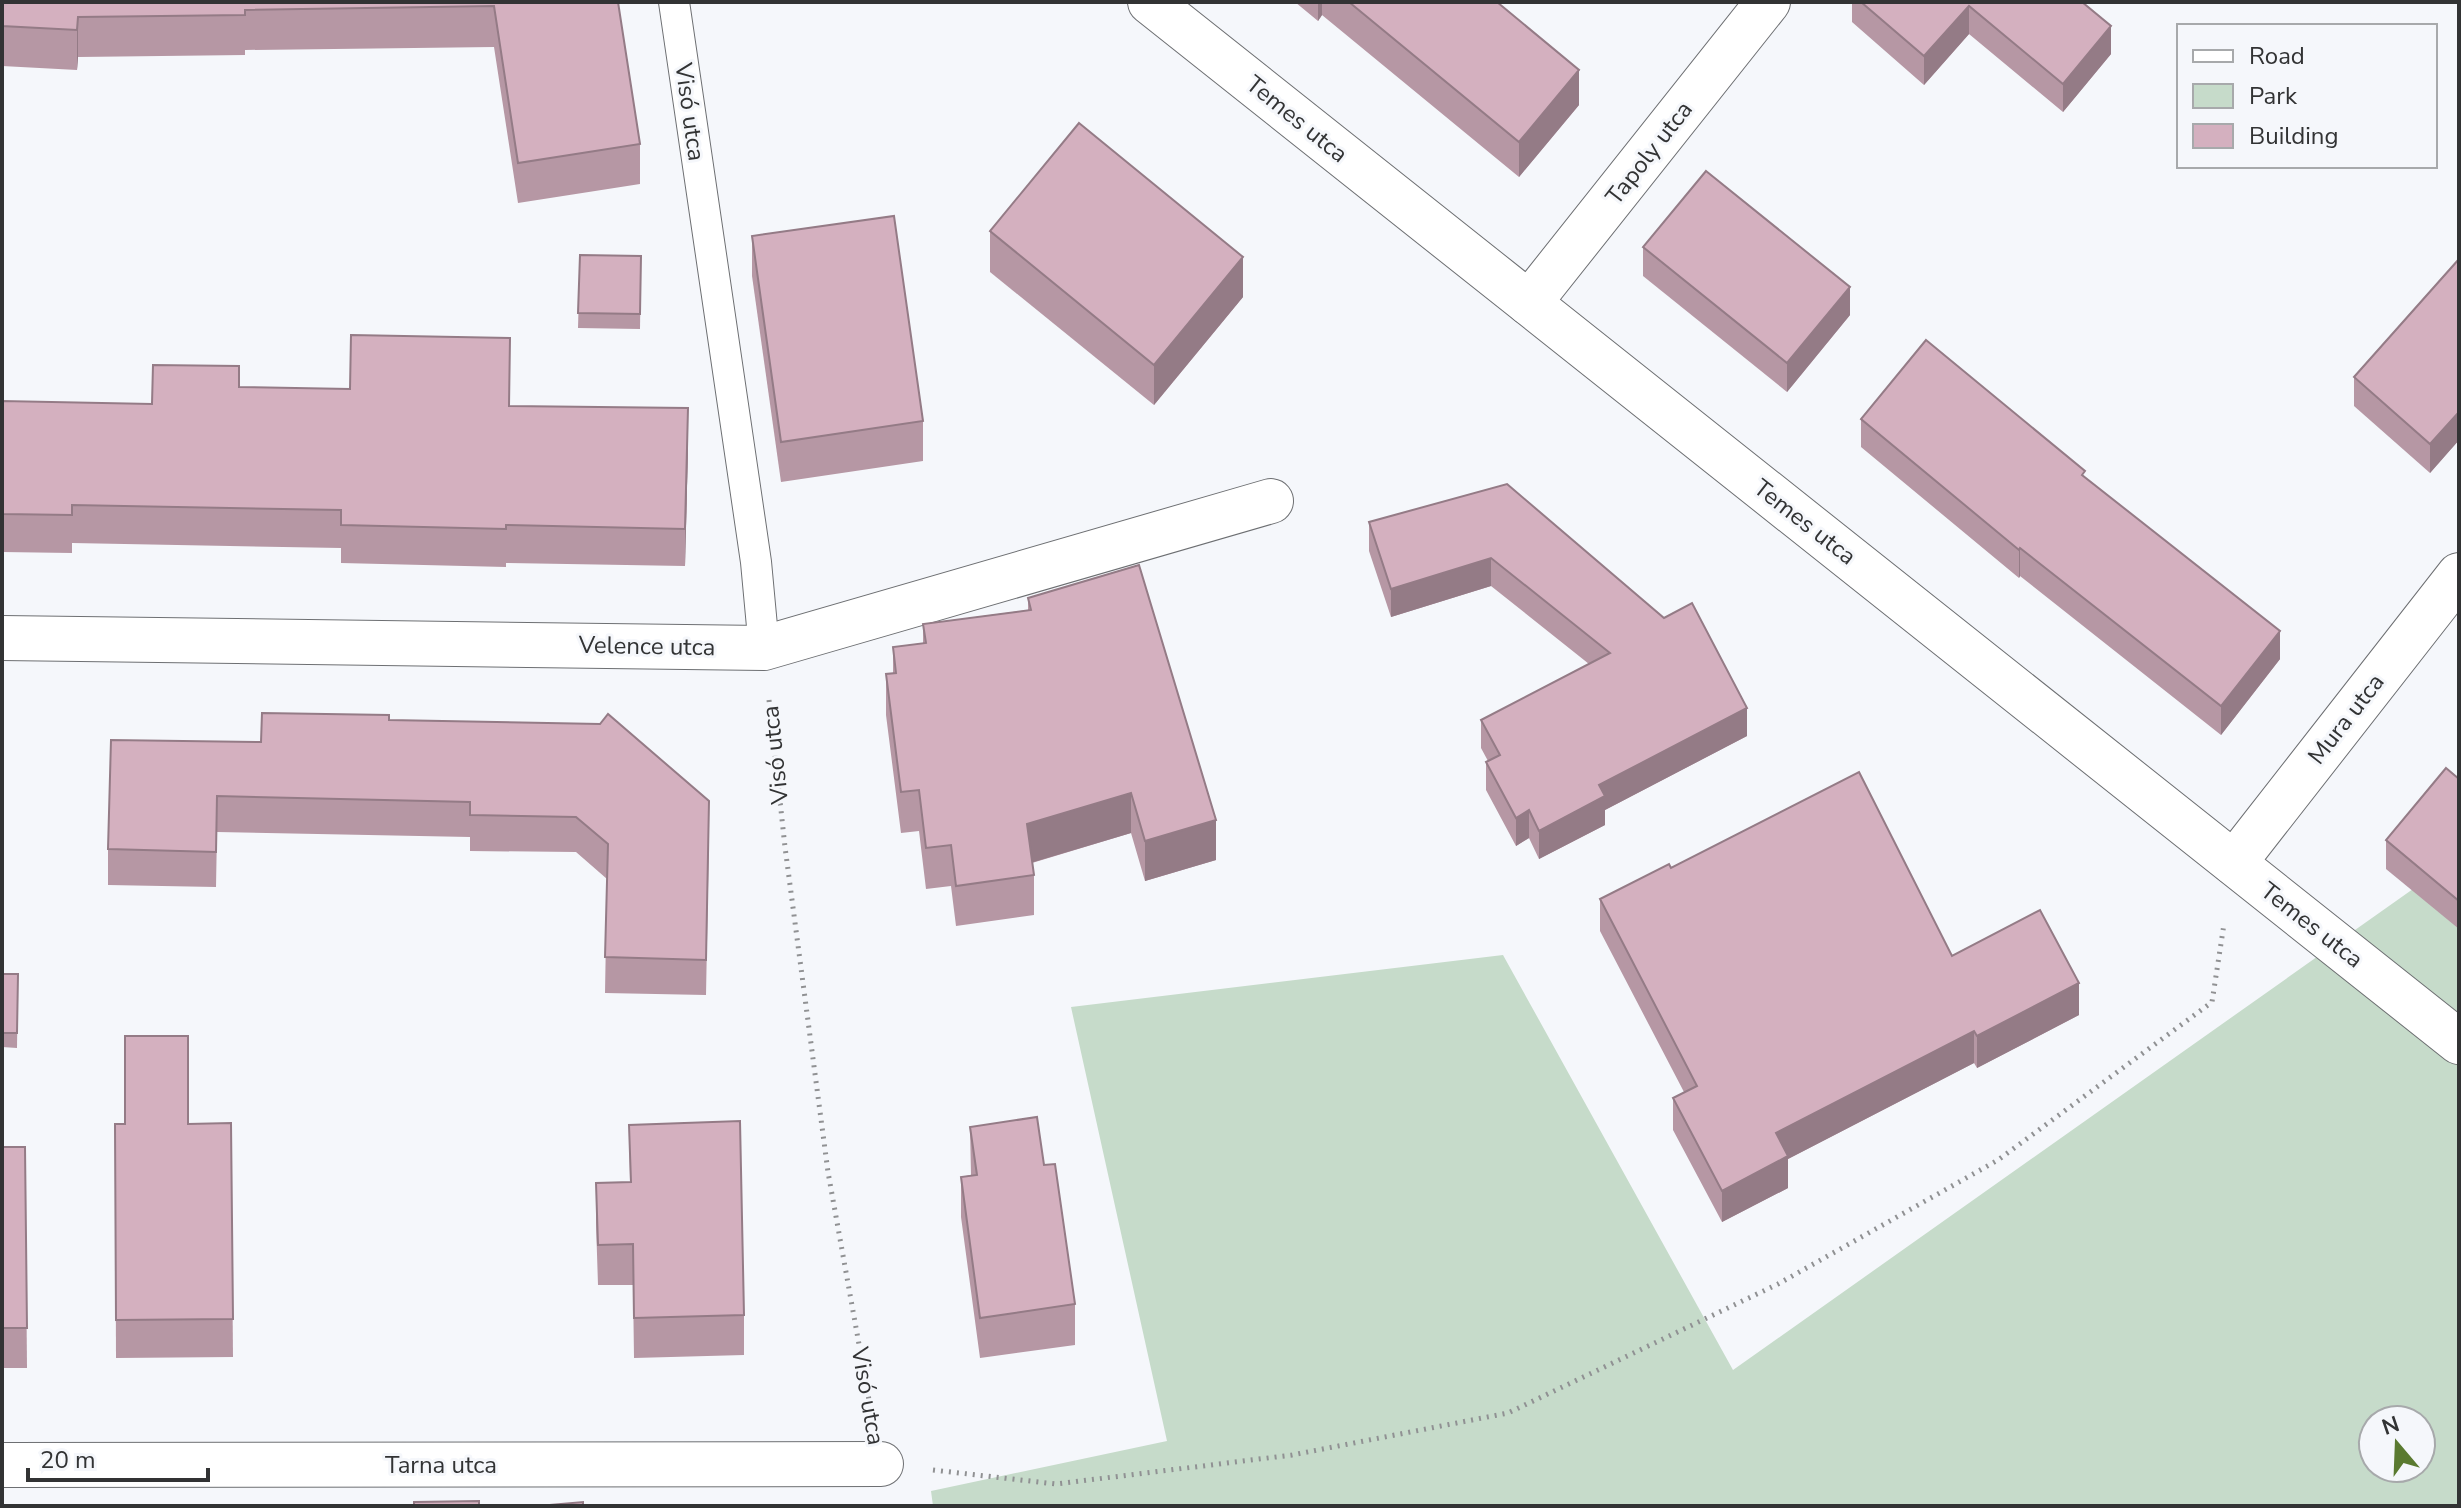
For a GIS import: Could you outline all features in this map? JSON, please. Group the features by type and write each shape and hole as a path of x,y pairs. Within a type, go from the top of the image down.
{"street":[{"name":"Temes utca","path":"1150,2 2459,1042"},
{"name":"Tapoly utca","path":"1529,303 1768,2"},
{"name":"Velence utca","path":"2,638 764,648 1271,501"},
{"name":"Mura utca","path":"2234,863 2459,575"},
{"name":"Tarna utca","path":"2,1465 881,1464"}],"lane":[{"name":"Visó utca","path":"674,2 756,562 764,648"}],"path":[{"name":"Visó utca","path":"764,648 785,847 828,1172 881,1464"},
{"path":"881,1464 1056,1484 1292,1455 1508,1413 1778,1284 1998,1160 2212,1002 2234,863"}],"green space":[{"path":"2413,889 2459,927 2459,1506 933,1506 931,1491 1167,1441 1071,1007 1503,955 1733,1370"}],"building":[{"path":"2,2 618,2 640,144 518,163 494,6 245,10 245,15 78,17 77,30 2,26"},
{"path":"1349,2 1497,2 1579,70 1519,142"},
{"path":"1861,2 2082,2 2111,26 2063,84 1969,6 1924,56"},
{"path":"1079,123 1243,257 1154,365 990,231"},
{"path":"1706,171 1850,287 1787,363 1643,247"},
{"path":"894,216 923,421 781,442 752,236"},
{"path":"580,255 641,256 640,314 578,313"},
{"path":"2459,259 2459,412 2430,444 2354,377"},
{"path":"351,335 510,338 509,406 688,408 685,529 341,525 341,510 72,505 72,515 2,514 2,401 152,404 153,365 239,366 239,387 350,389"},
{"path":"1926,340 2085,471 2082,475 2280,631 2221,706 2019,550 1861,419"},
{"path":"1507,484 1664,618 1692,603 1747,708 1599,785 1605,796 1539,831 1529,810 1516,818 1486,762 1500,755 1481,720 1610,653 1491,558 1391,589 1369,522"},
{"path":"1139,565 1216,820 1145,841 1131,793 1027,824 1034,875 956,886 951,845 926,848 919,790 901,792 886,674 896,673 893,647 926,643 923,624 1031,610 1028,598"},
{"path":"262,713 389,715 389,720 600,724 608,714 709,801 706,960 605,957 608,844 576,817 470,815 470,802 217,796 216,852 108,849 111,740 261,742"},
{"path":"2446,768 2459,779 2459,901 2386,840"},
{"path":"1859,772 1952,956 2040,910 2079,983 1977,1036 1974,1031 1776,1133 1788,1156 1722,1191 1673,1098 1697,1086 1600,899 1669,864 1671,868"},
{"path":"2,974 18,974 17,1033 2,1033"},
{"path":"125,1036 188,1036 188,1124 231,1123 233,1319 116,1320 115,1124 125,1124"},
{"path":"1037,1117 1044,1165 1055,1164 1075,1304 980,1318 961,1177 977,1175 970,1127"},
{"path":"740,1121 744,1315 634,1318 633,1244 598,1245 596,1183 631,1182 629,1125"},
{"path":"2,1147 25,1147 27,1328 2,1328"},
{"path":"479,1501 479,1506 414,1506 414,1502"},
{"path":"583,1502 583,1506 538,1506"}]}
